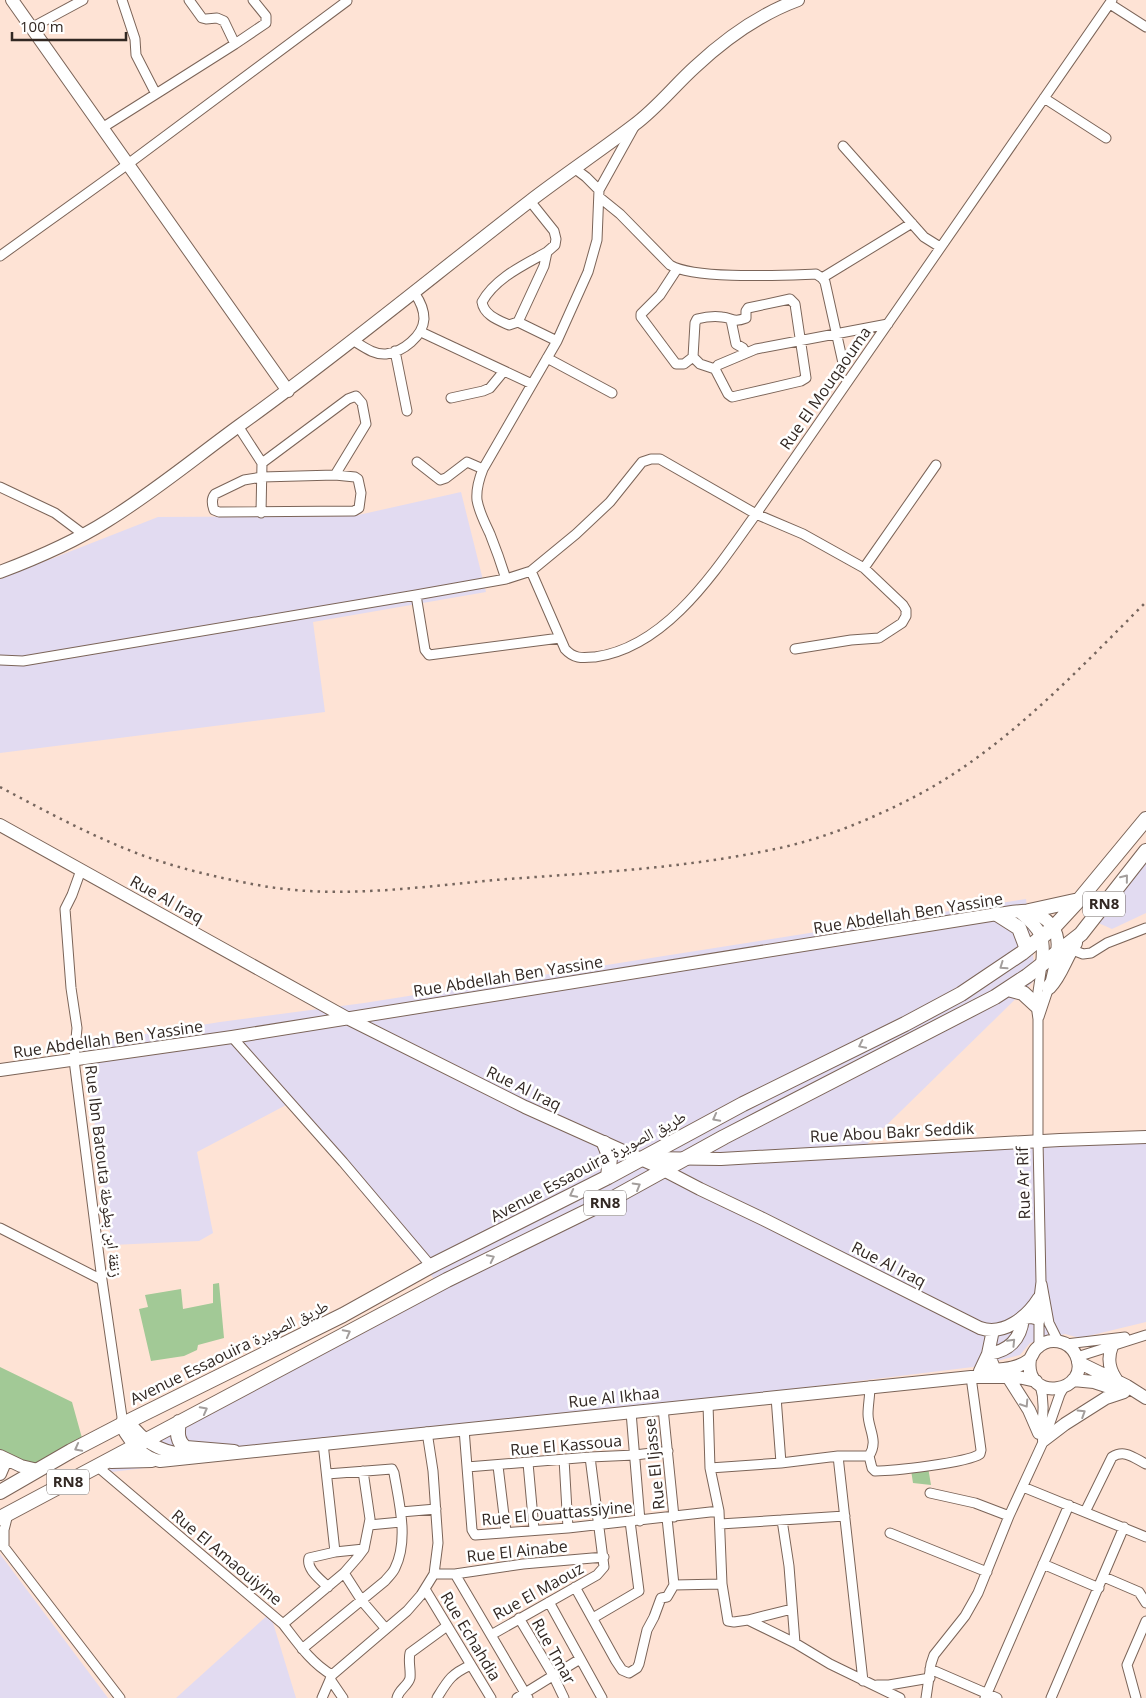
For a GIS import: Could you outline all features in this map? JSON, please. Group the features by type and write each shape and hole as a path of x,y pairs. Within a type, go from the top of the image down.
{"main road":[{"name":"RN8","path":"1054,927 1079,900 1146,819"},
{"name":"RN8","path":"4,1516 447,1280 608,1202 683,1159 972,1011 1064,951 1146,852"},
{"path":"1025,912 1079,900"},
{"path":"997,914 1019,928 1027,949"},
{"name":"Avenue Essaouira طريق الصويرة","path":"0,1492 124,1421 343,1315 431,1266 608,1177 743,1104 906,1024 961,994 1027,949 1054,927"},
{"path":"1049,987 1057,978 1064,951"},
{"path":"1008,989 1023,993 1037,1012"},
{"path":"604,1143 610,1158 608,1177"},
{"path":"179,1422 177,1435 186,1448 234,1452"},
{"path":"103,1464 152,1460"}],"street":[{"path":"12,0 288,391"},
{"path":"31,28 83,0"},
{"path":"122,0 135,39 136,55 156,94"},
{"path":"189,0 202,18 217,18 224,21 235,44"},
{"path":"102,128 266,23 267,20 264,13 253,0"},
{"path":"0,256 128,164 346,0"},
{"path":"0,572 83,534 128,507 288,391 574,168 635,125 660,104 694,67 719,47 776,8 798,0"},
{"path":"1111,2 1146,27"},
{"name":"Rue El Mouqaouma","path":"531,571 560,638 570,656 580,658 614,654 633,646 656,631 686,603 717,568 756,514 1111,2"},
{"path":"1044,98 1106,138"},
{"path":"506,579 477,499 477,487 483,469 557,341 588,272 597,240 599,193 635,125"},
{"path":"843,146 924,237 940,247"},
{"path":"574,168 586,176 599,193 677,269 752,275 816,274 822,278 825,282 843,363"},
{"path":"530,202 554,231 555,245 492,287 482,302 485,311 495,319 509,325 518,322 557,341"},
{"path":"822,278 912,224"},
{"path":"518,322 544,266 547,252"},
{"path":"677,269 660,295 641,317 676,364 684,364 693,356"},
{"path":"354,341 365,349 385,354 408,345 420,332 424,319 422,306 414,294"},
{"path":"790,299 795,304 807,374 804,380 732,397 728,394 714,370 700,364 693,356 695,323 697,319 721,317 734,321 746,318 748,308 790,299"},
{"path":"731,320 736,344 743,348 746,353"},
{"path":"714,370 718,364 756,349 888,324"},
{"path":"420,332 532,384"},
{"path":"395,351 407,412"},
{"path":"547,358 612,393"},
{"path":"452,398 490,388 504,371"},
{"path":"262,463 348,399 356,396 362,403 366,424 335,476"},
{"path":"238,426 262,463 261,513"},
{"path":"0,660 24,661 416,596 506,579 531,571 576,534 610,502 642,462 651,459 660,459 756,514 802,534 864,568 906,610 906,616 902,623 880,638 795,648"},
{"path":"417,462 440,480 446,478 467,462 483,469"},
{"path":"864,568 936,465"},
{"path":"262,477 355,477 360,482 361,501 359,508 354,511 261,513 219,512 214,510 212,498 215,494 244,480 262,477"},
{"path":"0,487 55,514 83,534"},
{"path":"416,596 426,650 429,655 560,638"},
{"name":"Rue Al Iraq","path":"0,825 347,1018 517,1103 640,1158 980,1328 993,1330"},
{"name":"Rue Ibn Batouta زنقة ابن بطوطة","path":"81,870 65,910 76,1028 74,1060 102,1280 124,1421"},
{"path":"1025,912 1048,921 1054,927 1059,944 1064,951 1083,954 1146,928"},
{"name":"Rue Abdellah Ben Yassine","path":"0,1070 232,1038 997,914 1025,912 1043,937"},
{"name":"Rue Ar Rif","path":"1039,1346 1038,1298 1041,1282 1037,1012 1044,950 1043,937"},
{"name":"Rue Ar Rif","path":"1037,1012 1049,987"},
{"path":"232,1038 355,1176 431,1266"},
{"name":"Rue Abou Bakr Seddik","path":"640,1158 721,1159 1038,1141 1146,1137"},
{"path":"0,1228 102,1280"},
{"path":"926,1698 934,1655 965,1616 987,1572 1009,1516 1038,1452 1042,1436 1060,1394 1078,1369 1077,1360 1072,1349 1062,1342 1049,1322 1041,1282"},
{"path":"869,1456 872,1468 877,1472 928,1466 970,1458 980,1454 975,1374 988,1354 993,1330 1009,1326 1023,1318 1038,1298"},
{"path":"1023,1318 1039,1319"},
{"path":"988,1354 1010,1346 1020,1333 1023,1318"},
{"path":"1042,1436 1044,1400 1038,1383 1030,1371 1030,1359 1039,1346 1049,1341 1062,1342 1146,1335"},
{"path":"1077,1360 1136,1337"},
{"path":"1112,1346 1109,1364 1121,1387"},
{"path":"988,1354 995,1370"},
{"path":"975,1374 1017,1366 1030,1359"},
{"path":"1077,1360 1121,1387 1144,1398"},
{"name":"Rue Al Ikhaa","path":"152,1460 160,1461 776,1397 975,1374 1008,1377 1038,1383"},
{"path":"1008,1377 1029,1410 1042,1436"},
{"path":"1038,1383 1053,1389 1069,1383 1094,1382 1121,1387"},
{"path":"869,1456 874,1450 868,1415 870,1386"},
{"path":"1042,1436 1065,1424 1121,1387"},
{"path":"776,1397 781,1463"},
{"path":"708,1404 710,1468 719,1511 722,1584 728,1620 734,1622 748,1620 792,1609"},
{"name":"Rue El Ijasse","path":"663,1408 668,1451 674,1585"},
{"path":"631,1412 640,1521"},
{"name":"Rue Al Ikhaa","path":"124,1421 140,1443 159,1450 195,1456"},
{"name":"Rue El Ouattassiyine","path":"464,1429 474,1533 479,1535 640,1521 719,1511"},
{"path":"322,1698 331,1677 407,1611 425,1589 434,1574 438,1547 436,1509 427,1432"},
{"path":"140,1443 152,1460"},
{"path":"324,1443 335,1552"},
{"name":"Rue El Kassoua","path":"467,1468 668,1451"},
{"path":"1085,1512 1112,1457 1124,1453 1146,1464"},
{"path":"710,1468 781,1463 838,1456 869,1456"},
{"path":"838,1456 863,1681"},
{"name":"Rue El Maouz","path":"491,1635 597,1575 602,1570 604,1557 590,1457"},
{"path":"0,1474 3,1458 21,1466 38,1470"},
{"path":"564,1459 568,1528"},
{"path":"528,1463 534,1530"},
{"name":"Rue El Amaouiyine","path":"103,1464 283,1624 302,1649 331,1677 343,1698"},
{"path":"498,1466 506,1532"},
{"path":"302,1649 386,1581 395,1569 402,1540 401,1512 393,1471 389,1469 327,1474"},
{"path":"283,1624 344,1573 364,1549 370,1519 363,1471"},
{"path":"1023,1487 1124,1527 1146,1538"},
{"path":"930,1493 975,1503 1009,1516"},
{"path":"986,1696 1069,1505"},
{"path":"401,1512 436,1509"},
{"path":"4,1516 2,1546 120,1698"},
{"path":"720,1524 845,1516"},
{"path":"782,1520 795,1643"},
{"path":"593,1618 638,1591 630,1521"},
{"path":"369,1525 401,1522"},
{"path":"1050,1698 1104,1577 1124,1527"},
{"path":"890,1533 987,1572"},
{"path":"328,1587 311,1570 308,1560 311,1557 335,1552 364,1549"},
{"name":"Rue El Ainabe","path":"434,1574 455,1574 523,1564 604,1557"},
{"path":"1043,1564 1099,1588"},
{"path":"344,1573 362,1601 386,1628"},
{"path":"455,1574 527,1696"},
{"path":"1104,1577 1140,1592 1145,1599"},
{"path":"575,1586 619,1666 626,1673 629,1673 637,1668 639,1664 647,1630 661,1598 667,1597 674,1585 722,1584"},
{"name":"Rue Echahdia","path":"425,1589 491,1698"},
{"path":"549,1602 602,1698"},
{"name":"Rue Tmar","path":"519,1618 553,1675 564,1698"},
{"path":"748,1620 795,1643 863,1681 900,1698"},
{"path":"1136,1698 1127,1665 1146,1621"},
{"path":"397,1698 399,1692 409,1681 410,1653 447,1626"},
{"path":"516,1698 527,1696 553,1675 580,1660"},
{"path":"438,1698 449,1678 459,1670 471,1665"},
{"path":"874,1685 889,1684 930,1674 986,1696 997,1698"}],"shaded area":[{"path":"461,492 486,592 313,622 325,712 0,753 0,579 158,517 354,516"},
{"path":"1146,846 1146,913 1112,929 1087,918"},
{"path":"1026,899 1036,979 856,1155 1146,1138 1146,1322 1080,1338 1065,1334 1030,1343 1020,1355 973,1367 95,1474 158,1443 191,1422 440,1286 288,1104 197,1152 213,1233 199,1241 112,1245 83,1044 220,1022 364,1003"},
{"path":"0,1554 108,1698 0,1698"},
{"path":"270,1613 296,1698 176,1698"}],"green space":[{"path":"219,1283 224,1338 198,1345 197,1350 184,1356 151,1361 139,1309 148,1307 145,1295 181,1289 183,1309 213,1303 213,1284"},
{"path":"0,1367 72,1402 82,1438 36,1464 24,1462 0,1449"},
{"path":"928,1467 931,1485 913,1483 911,1470"}],"railway":[{"path":"0,787 91,834 147,857 219,877 292,890 321,892 379,891 633,870 702,862 789,846 826,835 899,805 949,777 980,756 1038,708 1146,602"}]}
